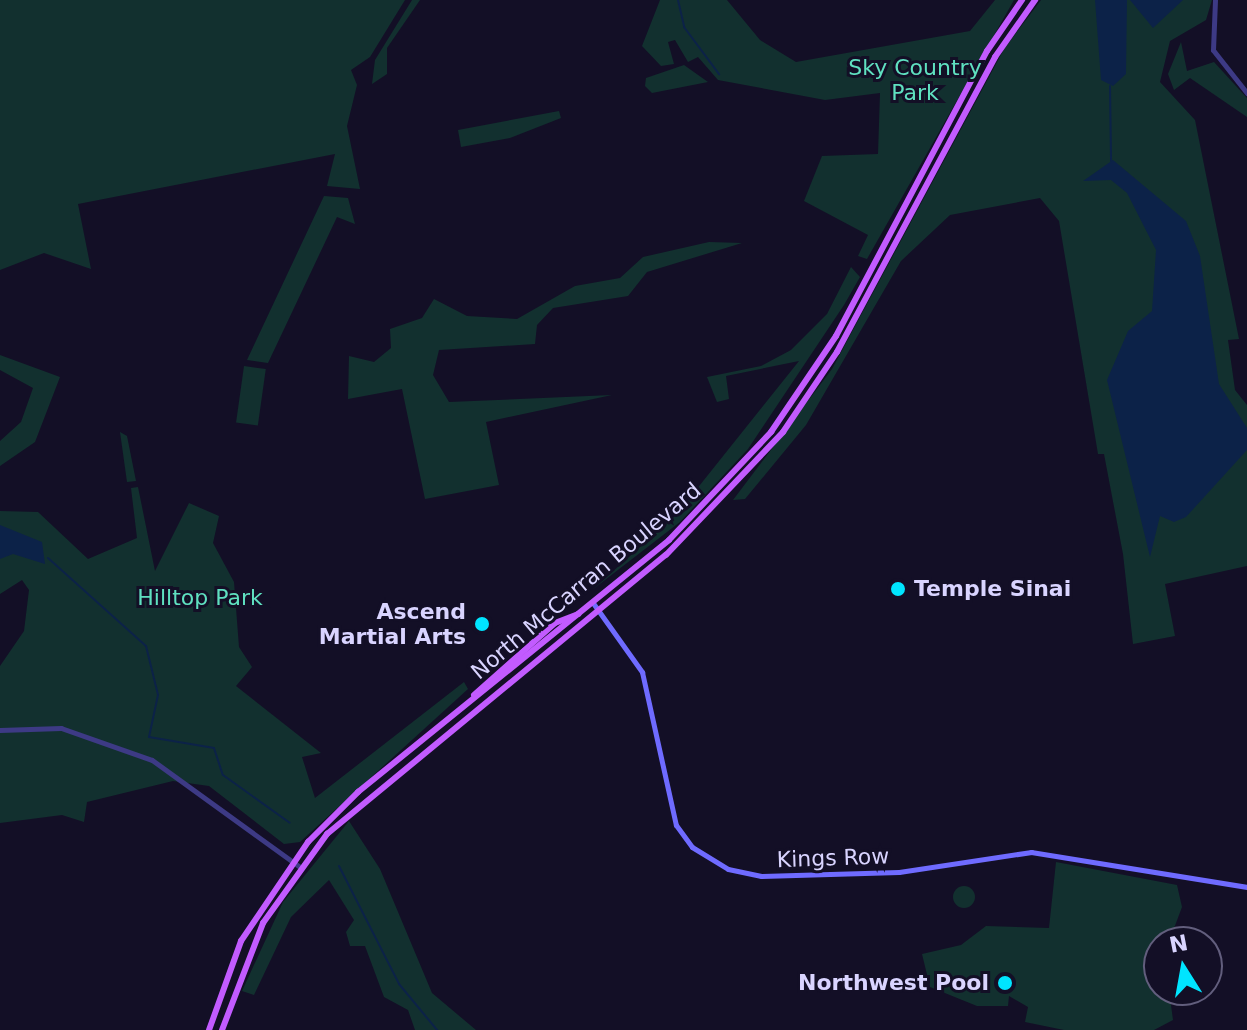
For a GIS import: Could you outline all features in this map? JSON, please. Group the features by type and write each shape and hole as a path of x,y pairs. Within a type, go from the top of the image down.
{"main road":[{"name":"North McCarran Boulevard","path":"209,1030 232,959 291,860 358,792 462,709 499,668 559,620 581,613 683,528 757,449 836,336 987,51 1022,0"},
{"name":"North McCarran Boulevard","path":"222,1030 252,944 300,867 366,797 692,532 764,455 837,352 995,57 1035,0"},
{"path":"757,449 764,455"},
{"name":"Kings Row","path":"593,603 642,672 676,825 692,847 728,869 761,876 899,872 1031,852 1247,887"}],"street":[{"path":"1215,0 1213,50 1247,93"},
{"path":"0,730 61,728 152,760 300,867"}],"green space":[{"path":"0,0 405,0 370,57 351,70 357,85 347,126 360,189 327,186 335,154 78,204 91,269 44,253 0,270"},
{"path":"412,0 420,0 387,48 387,74 372,84 375,60"},
{"name":"Sky Country Park","path":"660,0 727,0 760,40 796,62 970,31 995,0 1014,0 867,259 858,256 868,235 804,201 822,156 878,154 880,93 825,100 718,80 698,57 688,62 675,40 668,42 674,64 661,66 642,46"},
{"path":"1041,0 1212,0 1206,20 1170,41 1160,82 1195,120 1239,339 1228,340 1235,390 1247,405 1247,566 1165,584 1175,636 1133,644 1123,554 1104,454 1098,454 1059,221 1040,198 950,215 901,261 806,425 745,499 733,500 832,369 1004,49"},
{"path":"1181,42 1187,71 1214,62 1247,98 1247,117 1190,78 1174,90 1168,74"},
{"path":"684,65 708,82 652,93 645,86 646,78"},
{"path":"559,111 561,118 510,138 461,147 458,130"},
{"path":"324,196 348,198 355,224 337,217 268,363 247,360"},
{"path":"709,242 742,243 647,272 628,296 553,308 537,325 535,344 439,350 433,375 449,402 612,395 486,422 499,485 425,499 402,389 348,399 349,356 374,362 391,348 390,329 422,318 434,299 467,316 517,319 575,286 620,278 643,257"},
{"path":"851,267 860,277 748,449 680,522 592,590 676,515 799,361 726,376 729,399 717,402 707,377 761,366 791,350 827,314"},
{"path":"0,355 60,377 35,442 0,466 0,441 21,422 33,388 0,370"},
{"path":"244,366 266,369 258,426 236,422"},
{"path":"120,432 127,436 136,481 127,482"},
{"name":"Hilltop Park","path":"138,487 155,571 189,503 219,516 213,543 234,582 239,647 252,667 236,686 321,753 302,757 315,798 464,682 468,689 300,842 284,844 209,786 173,781 87,802 84,822 62,815 0,823 0,666 24,631 29,590 22,580 0,594 0,511 38,512 88,559 137,538 131,488"},
{"path":"349,821 380,869 432,993 476,1030 415,1030 408,1010 384,997 365,946 350,946 346,932 354,920 329,880 291,917 254,995 242,991 283,902"},
{"path":"1056,862 1177,885 1182,907 1175,926 1143,926 1143,1006 1171,1006 1173,1020 1154,1030 1064,1030 1025,1022 1028,1007 1009,996 1008,1006 977,1006 930,987 922,954 961,945 986,926 1049,928"},
{"path":"964,886 972,889 975,897 972,905 964,908 956,905 953,897 956,889"}],"water":[{"path":"1095,0 1127,0 1126,74 1113,86 1101,80"},
{"path":"1130,0 1183,0 1153,28"},
{"path":"1113,160 1186,221 1200,256 1219,384 1247,428 1247,450 1186,517 1174,522 1160,516 1150,557 1107,380 1128,331 1152,311 1156,250 1127,193 1111,180 1083,181"},
{"path":"0,525 42,542 45,564 13,554 0,559"}],"waterway":[{"path":"678,0 684,27 719,74"},
{"path":"1110,86 1111,161"},
{"path":"48,558 146,646 158,695 149,737 214,748 223,775 290,823"},
{"path":"339,866 399,984 437,1030"}],"place":[{"name":"Temple Sinai","path":"898,589"},
{"name":"Ascend Martial Arts","path":"482,624"},
{"name":"Northwest Pool","path":"1005,983"}]}
